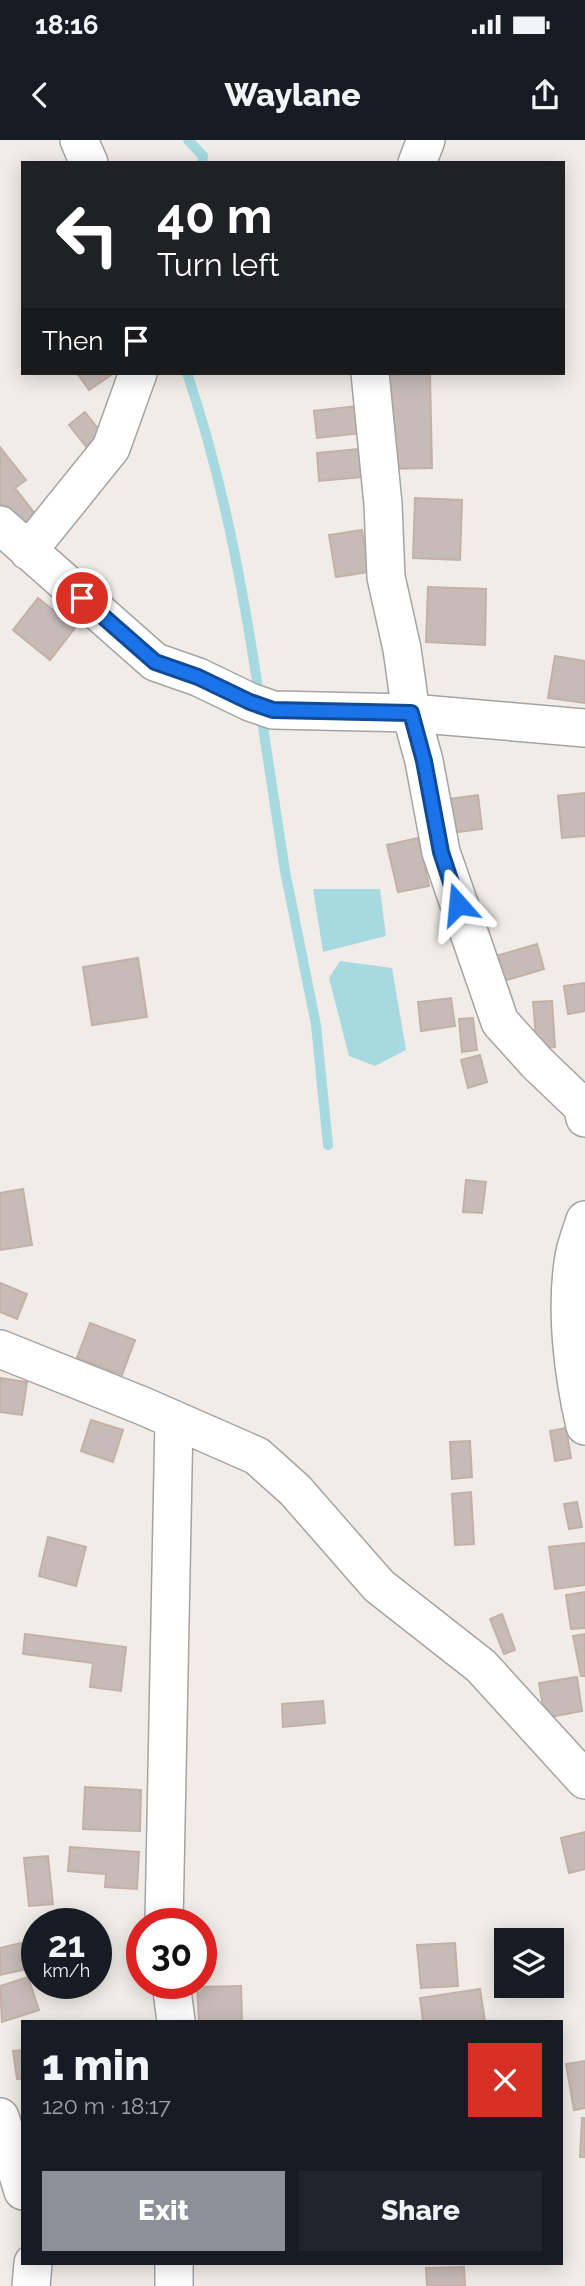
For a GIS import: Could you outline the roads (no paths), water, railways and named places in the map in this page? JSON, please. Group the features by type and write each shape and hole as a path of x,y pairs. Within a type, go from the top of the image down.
{"street":[{"path":"79,140 88,161"},
{"path":"418,161 426,140"},
{"path":"28,551 111,449 137,375"},
{"path":"370,375 383,504 386,577 402,649 411,713 424,761 441,852 500,1022 537,1063 582,1106 585,1118"},
{"path":"0,525 155,662 198,677 261,706 411,713 585,728"},
{"path":"585,1220 574,1257 571,1317 577,1390 585,1426"},
{"path":"0,1349 257,1456 295,1490 379,1586 481,1666 585,1780"},
{"path":"164,1908 174,1420"},
{"path":"173,1999 176,2020"},
{"path":"0,2117 21,2185"},
{"path":"31,2286 33,2265"},
{"path":"174,2265 174,2286"}],"water":[{"path":"313,889 380,889 386,936 323,952"},
{"path":"340,961 392,968 406,1050 375,1066 349,1056 329,978"}],"waterway":[{"path":"188,140 203,156 202,161"},
{"path":"188,375 211,452 230,532 259,695"},
{"path":"261,714 285,871 316,1025 328,1145"}]}
